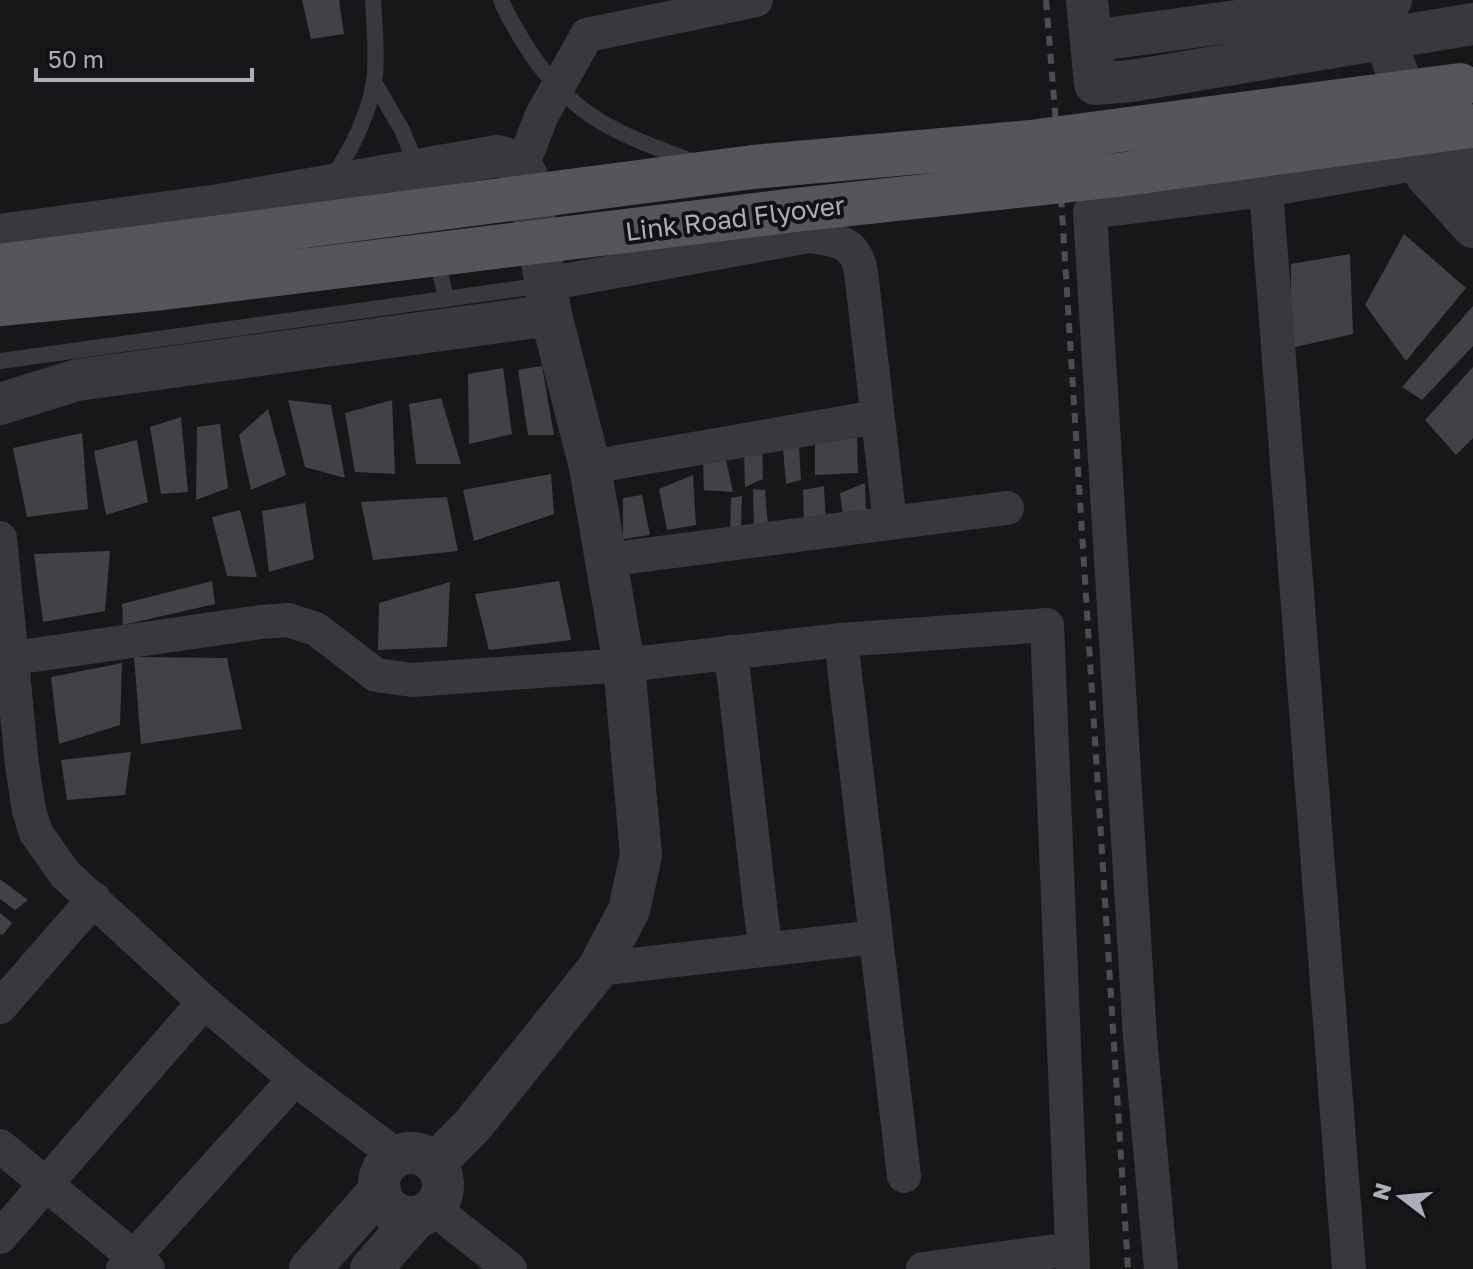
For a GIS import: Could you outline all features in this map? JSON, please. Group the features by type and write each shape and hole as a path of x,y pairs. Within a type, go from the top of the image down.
{"main road":[{"name":"Link Road Flyover","path":"0,266 717,171 1031,142 1447,136"},
{"name":"Link Road Flyover","path":"0,304 163,288 795,210 1447,136"}],"street":[{"path":"522,166 542,115 587,35 756,0"},
{"path":"1087,0 1095,84 1087,96 1090,212 1140,1037 1161,1269"},
{"path":"1091,41 1380,10 1473,24"},
{"path":"1095,84 1131,81 1380,10"},
{"path":"1380,10 1473,189"},
{"path":"1090,212 1266,190 1447,136"},
{"path":"1447,136 1473,227"},
{"path":"0,235 219,205 328,184 421,182 497,156 509,158 522,166 527,176 548,300 590,467 624,665 641,855 629,910 598,969 472,1126 404,1170 310,1269"},
{"path":"1266,190 1349,1269"},
{"path":"0,404 77,380 548,300 809,236 834,240 848,246 858,257 890,523"},
{"path":"590,467 877,417"},
{"path":"606,560 1007,508"},
{"path":"0,538 22,765 14,817 36,833 65,874 204,1002 404,1170 441,1171 443,1191 371,1269"},
{"path":"14,658 288,620 316,629 376,675 396,679 624,665 841,640 1047,625 1072,1259 923,1269"},
{"path":"841,640 904,1176"},
{"path":"731,652 765,948"},
{"path":"0,1007 94,899"},
{"path":"598,969 876,937"},
{"path":"0,1237 204,1002"},
{"path":"0,1146 135,1265 295,1079"},
{"path":"404,1170 388,1208 396,1214 425,1213 510,1269"}],"lane":[{"path":"328,184 345,160 358,132 374,82 373,0"},
{"path":"501,0 545,76 587,115 640,142 717,171"},
{"path":"374,82 402,130 421,182 446,299"},
{"path":"0,361 446,299 548,300"}],"building":[{"path":"302,0 339,0 344,34 311,39"},
{"path":"1404,234 1466,288 1406,361 1365,305"},
{"path":"1350,254 1353,334 1291,348 1291,264"},
{"path":"1473,306 1473,346 1422,400 1402,387"},
{"path":"542,366 554,435 528,435 518,370"},
{"path":"1473,367 1473,438 1456,455 1425,420"},
{"path":"503,368 512,434 469,444 468,374"},
{"path":"441,398 461,464 416,464 409,404"},
{"path":"288,400 331,405 345,478 305,467"},
{"path":"392,400 395,474 355,472 345,413"},
{"path":"268,409 286,475 251,490 239,435"},
{"path":"181,417 188,492 161,494 150,427"},
{"path":"220,424 228,488 196,500 197,427"},
{"path":"82,433 88,509 27,517 13,448"},
{"path":"857,434 858,473 815,475 815,445"},
{"path":"137,440 148,502 106,515 94,451"},
{"path":"762,446 763,479 745,487 744,452"},
{"path":"799,447 801,480 786,484 783,449"},
{"path":"725,455 733,492 704,490 703,462"},
{"path":"551,474 554,514 474,541 463,490"},
{"path":"693,475 696,525 667,530 659,489"},
{"path":"865,483 866,514 844,522 840,493"},
{"path":"824,486 826,523 804,522 803,490"},
{"path":"753,489 765,490 768,526 754,530"},
{"path":"642,495 650,535 623,539 623,498"},
{"path":"742,496 741,528 730,532 731,498"},
{"path":"447,497 458,551 373,560 361,502"},
{"path":"305,503 314,559 269,572 262,511"},
{"path":"240,510 257,577 227,576 212,517"},
{"path":"110,551 105,611 43,622 34,554"},
{"path":"212,581 215,604 123,625 122,604"},
{"path":"559,581 571,640 489,650 475,594"},
{"path":"450,582 447,647 378,650 379,603"},
{"path":"134,657 227,658 242,729 141,744"},
{"path":"122,663 120,725 59,744 51,677"},
{"path":"131,752 125,795 67,800 61,760"},
{"path":"0,879 28,900 15,910 0,899"},
{"path":"0,913 12,923 3,935 0,934"}],"railway":[{"path":"1046,0 1058,148 1128,1269"}]}
